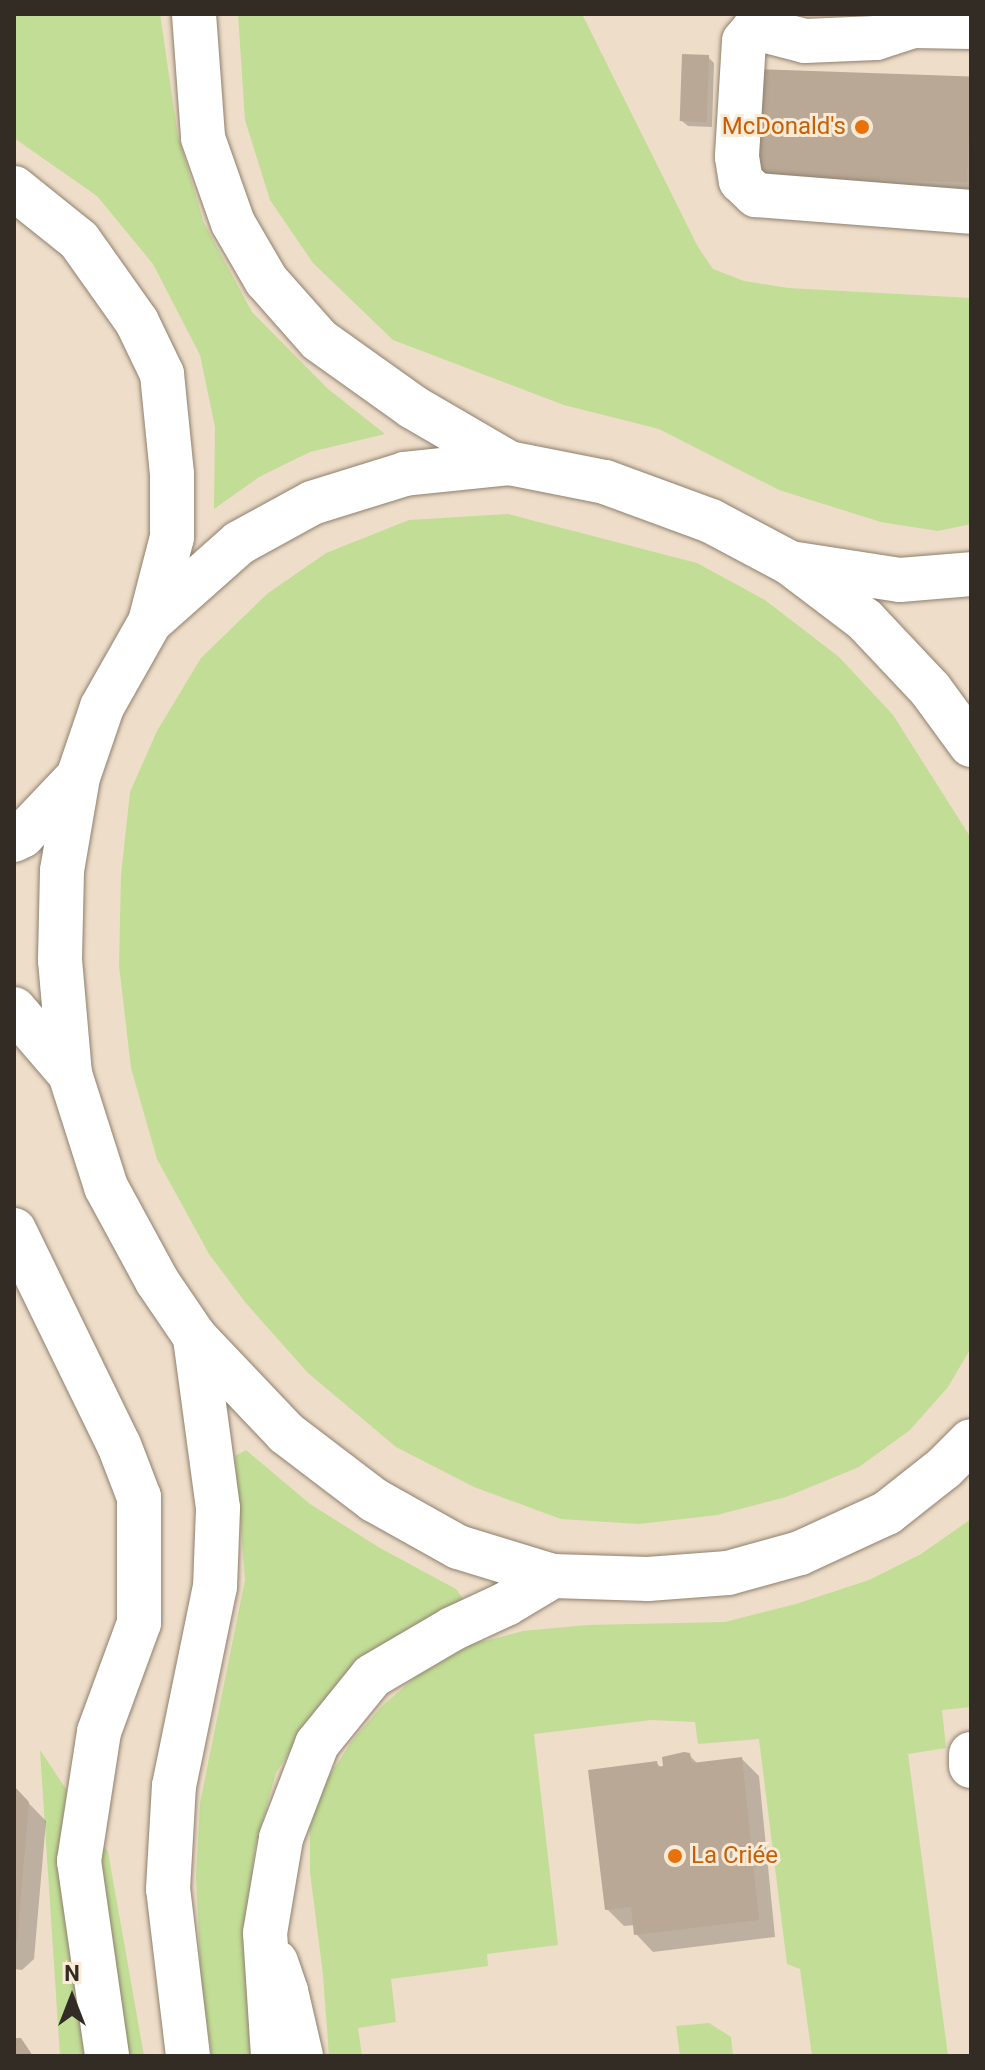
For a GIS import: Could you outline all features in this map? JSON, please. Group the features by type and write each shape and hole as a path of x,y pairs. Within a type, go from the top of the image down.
{"main road":[{"path":"194,14 203,138 233,223 266,280 319,340 413,407 509,463"},
{"path":"971,27 900,20 876,38 805,41 766,21 744,41 737,157 741,181 756,195 971,212"},
{"path":"14,188 79,240 137,322 162,374 172,474 172,537 150,622 102,707 78,777 61,886 60,960 70,1074 106,1187 157,1281 195,1337 286,1433 374,1500 458,1547 553,1576 648,1579 728,1573 800,1553 887,1513 944,1468 971,1441"},
{"path":"150,622 239,543 312,503 405,474 509,463 605,482 711,521 790,563 865,620 930,689 971,745"},
{"path":"790,563 900,580 971,574"},
{"path":"14,840 22,836 78,777"},
{"path":"14,1009 70,1074"},
{"path":"14,1230 119,1445 139,1497 139,1623 99,1732 79,1861 107,2056"},
{"path":"188,2056 181,2021 169,1875 174,1786 215,1587 218,1508 195,1337"},
{"path":"273,2056 265,1933 281,1838 317,1744 372,1676 553,1576"},
{"path":"971,1754 971,1766"},
{"path":"265,1933 286,1991 301,2056"}],"green space":[{"path":"14,14 160,14 178,136 204,223 252,312 328,389 385,434 310,452 259,477 214,509 215,427 200,355 153,264 97,196 14,138"},
{"path":"238,14 582,14 698,247 713,269 744,281 788,288 971,298 971,524 938,531 881,522 779,490 659,429 564,405 393,340 313,263 270,200 245,120"},
{"path":"508,514 697,563 765,600 839,657 893,715 971,838 971,1348 948,1387 910,1430 859,1467 786,1497 717,1515 639,1524 561,1519 474,1487 396,1447 308,1373 245,1302 209,1254 157,1159 131,1068 119,965 121,875 130,792 157,731 201,658 267,594 326,553 409,520"},
{"path":"246,1450 310,1504 380,1548 456,1589 464,1600 316,1710 276,1773 255,1848 244,1937 250,2056 212,2056 201,1979 196,1877 200,1803 245,1580 235,1456"},
{"path":"971,1519 971,1707 942,1710 946,1748 908,1754 948,2056 812,2056 800,1969 787,1964 759,1739 698,1744 695,1722 651,1720 534,1734 558,1945 487,1954 488,1966 391,1979 396,2022 358,2028 362,2056 329,2056 310,1872 310,1827 326,1781 352,1741 382,1706 418,1675 473,1644 523,1631 587,1625 725,1622 796,1604 869,1580 921,1554"},
{"path":"40,1750 108,1852 144,2056 60,2056"},
{"path":"709,2023 731,2037 733,2056 680,2056 676,2026"}],"building":[{"path":"682,54 709,55 707,122 680,121"},
{"name":"McDonald's","path":"755,69 971,77 967,182 751,175"},
{"name":"La Criée","path":"690,1753 692,1763 742,1757 759,1920 634,1935 631,1907 605,1910 588,1770 657,1761 658,1767 663,1766 662,1757"},
{"path":"14,1786 29,1802 17,1941 14,1944"},
{"path":"14,2038 21,2038 33,2056 14,2056"}],"place":[{"name":"McDonald's","path":"862,127"},
{"name":"La Criée","path":"675,1856"}]}
